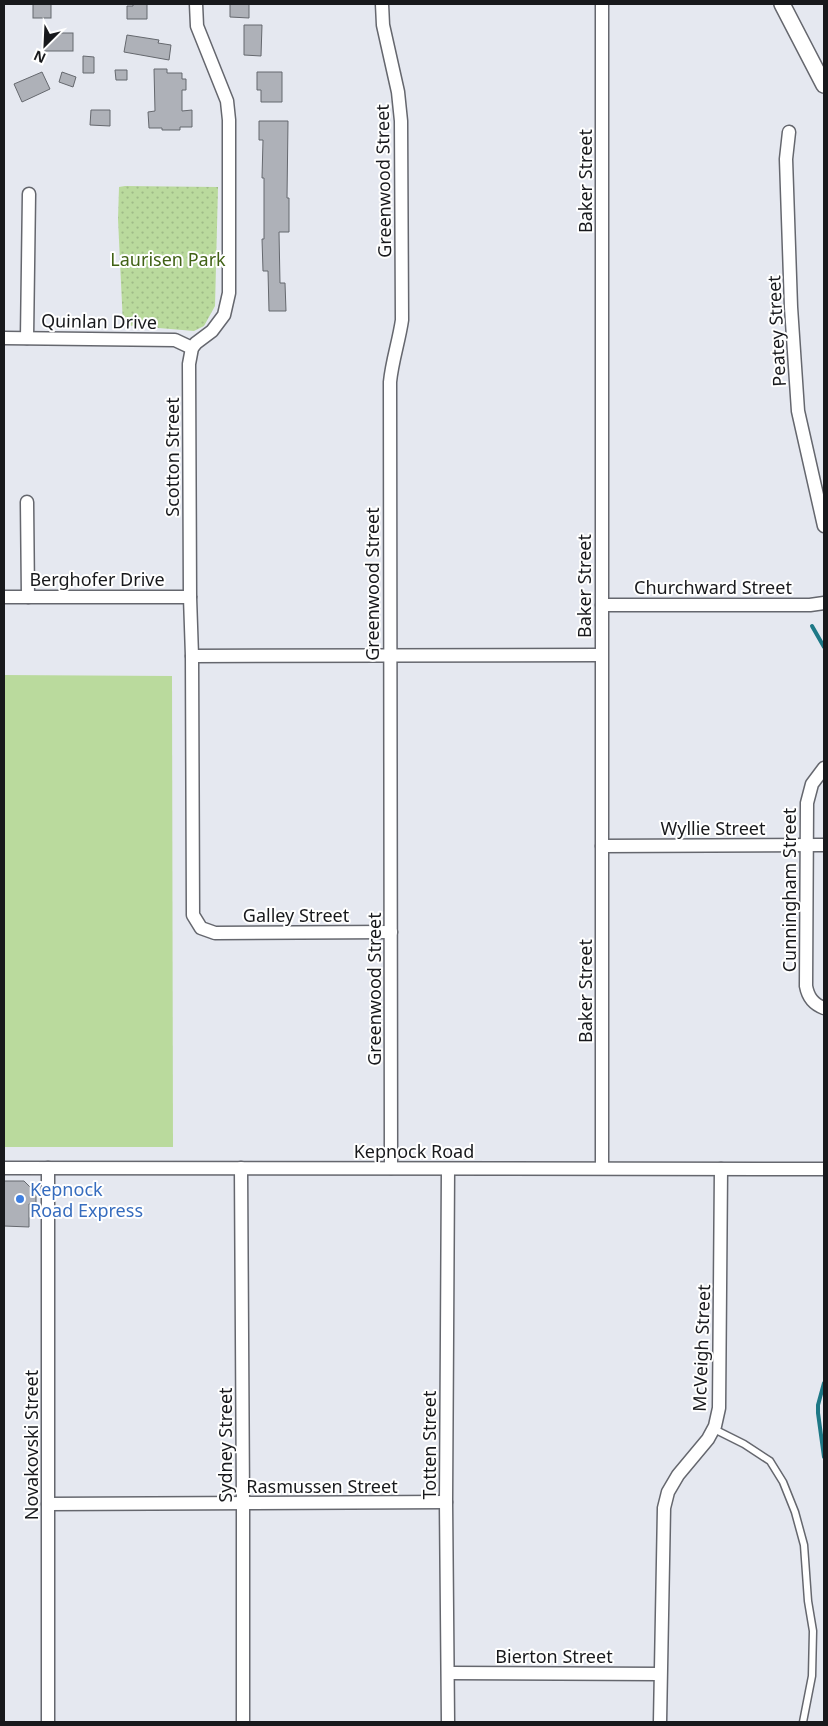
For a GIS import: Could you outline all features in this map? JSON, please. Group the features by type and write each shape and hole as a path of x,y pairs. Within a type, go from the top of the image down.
{"street":[{"path":"192,348 218,324 226,310 229,293 229,120 227,101 197,26 196,4"},
{"name":"Greenwood Street","path":"382,4 383,25 398,92 402,121 402,320 401,331 391,366 390,382 391,1168"},
{"name":"Baker Street","path":"602,4 602,1168"},
{"path":"782,4 824,85"},
{"path":"796,28 824,67"},
{"name":"Peatey Street","path":"789,132 786,159 791,297 798,411 824,526"},
{"path":"27,338 29,194"},
{"name":"Quinlan Drive","path":"4,338 175,340 192,348"},
{"name":"Scotton Street","path":"192,348 189,364 193,908 196,922 201,928"},
{"path":"27,502 28,597"},
{"name":"Berghofer Drive","path":"4,597 190,597"},
{"name":"Churchward Street","path":"602,604 810,605 824,603"},
{"path":"192,656 601,655"},
{"name":"Cunningham Street","path":"816,1008 809,997 806,986 807,781 824,768"},
{"name":"Wyllie Street","path":"602,846 824,845"},
{"name":"Galley Street","path":"201,928 216,933 391,932"},
{"name":"Kepnock Road","path":"4,1168 824,1169"},
{"name":"Novakovski Street","path":"48,1168 48,1722"},
{"name":"Sydney Street","path":"241,1168 243,1722"},
{"name":"Totten Street","path":"448,1169 446,1502 448,1722"},
{"name":"McVeigh Street","path":"660,1722 664,1508 668,1492 678,1475 714,1429 719,1408 721,1169"},
{"name":"Rasmussen Street","path":"48,1504 446,1502"},
{"name":"Bierton Street","path":"448,1673 660,1674"}],"lane":[{"path":"714,1429 744,1444 770,1461 783,1482 795,1512 804,1545 808,1602 813,1630 812,1676 803,1722"}],"green space":[{"name":"Laurisen Park","path":"119,187 218,187 215,306 204,326 194,331 123,325 118,219"},
{"path":"4,675 172,676 173,1147 4,1147"}],"building":[{"path":"33,4 51,4 51,18 33,18"},
{"path":"133,4 147,4 147,19 127,19 127,6 133,6"},
{"path":"230,4 249,4 249,18 230,17"},
{"path":"244,25 262,25 261,56 244,55"},
{"path":"43,33 73,33 73,51 43,51"},
{"path":"127,35 159,40 158,43 171,45 169,60 124,52"},
{"path":"83,56 94,57 94,73 83,73"},
{"path":"154,69 167,69 167,73 182,73 182,79 186,79 186,90 182,90 182,111 192,110 192,127 180,127 180,130 149,128 148,112 155,111"},
{"path":"115,70 127,70 127,80 116,80"},
{"path":"42,72 50,89 22,102 14,84"},
{"path":"62,72 76,77 73,87 59,82"},
{"path":"257,72 282,72 282,102 261,102 261,90 257,90"},
{"path":"91,110 110,110 110,126 90,125"},
{"path":"259,121 288,121 287,198 289,198 289,232 279,232 280,283 285,283 286,311 269,311 268,271 263,271 263,140 259,140"},
{"name":"Kepnock Road Express","path":"4,1181 24,1181 36,1193 36,1204 29,1204 29,1227 4,1226"}],"waterway":[{"path":"812,626 824,647"},
{"path":"824,1383 818,1405 824,1457"}],"place":[{"name":"Kepnock Road Express","path":"20,1199"}]}
